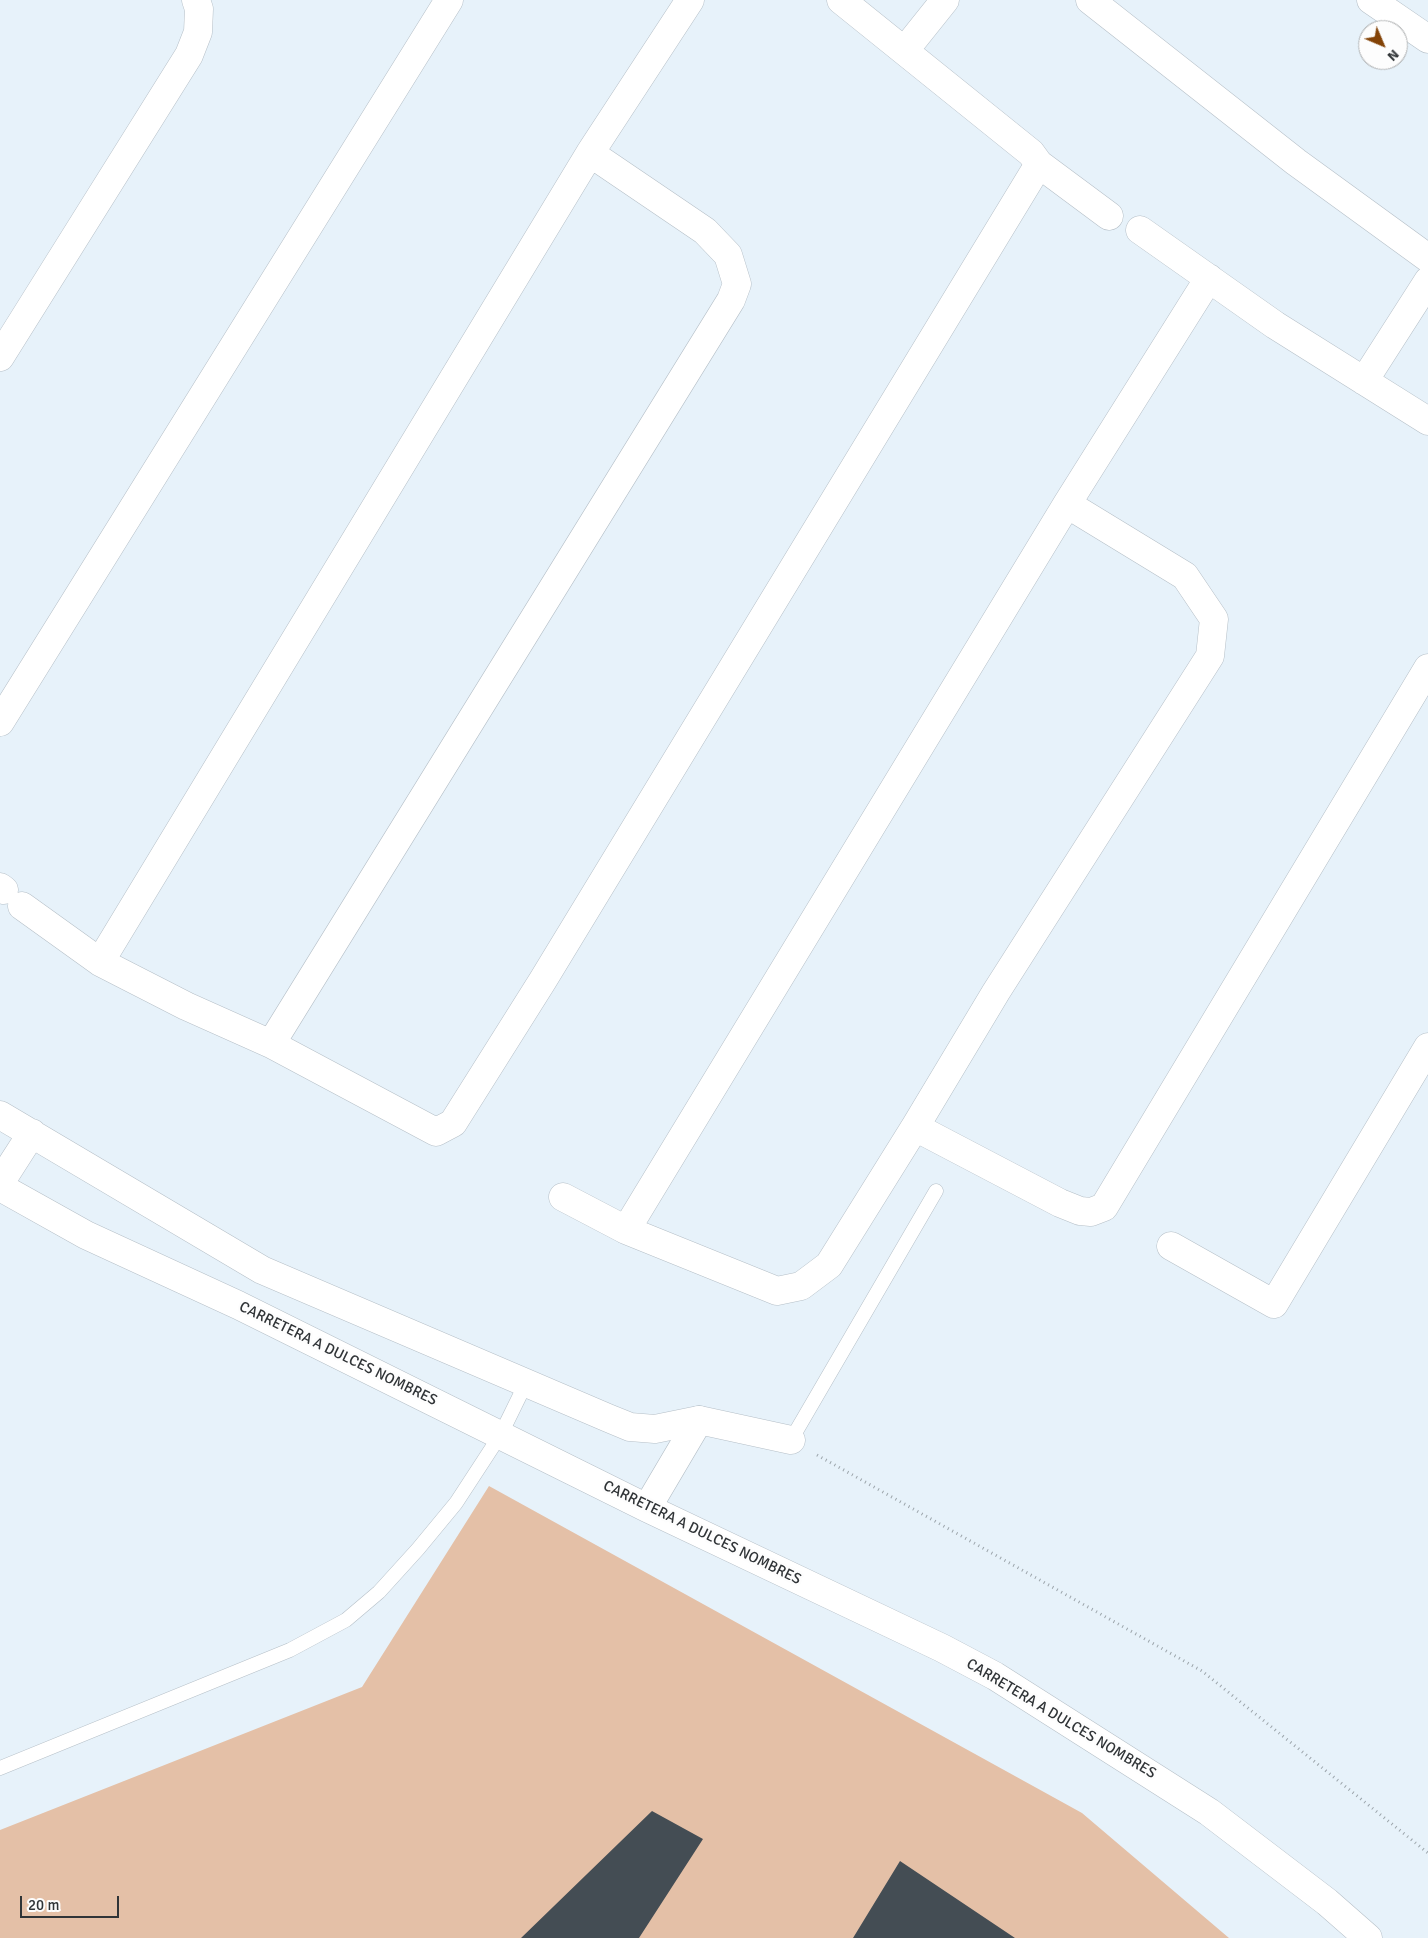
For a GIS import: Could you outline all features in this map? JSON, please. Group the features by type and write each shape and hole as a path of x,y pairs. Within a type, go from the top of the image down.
{"street":[{"path":"0,357 188,55 198,32 199,9 196,0"},
{"path":"0,722 449,0"},
{"path":"100,962 590,153 690,0"},
{"path":"905,50 945,0"},
{"path":"1090,0 1296,162 1428,258"},
{"path":"1375,1 1428,39"},
{"path":"847,2 1031,153 1039,164 1109,216"},
{"path":"271,1044 731,300 737,284 728,256 705,231 590,153"},
{"path":"9,894 100,962 186,1006 271,1044 436,1132 453,1122 554,962 1039,164"},
{"path":"1140,230 1275,325 1364,381 1425,412"},
{"path":"626,1230 1067,504 1209,278"},
{"path":"1364,381 1428,281"},
{"path":"563,1197 626,1230 778,1291 801,1286 829,1265 996,992 1210,656 1214,619 1184,576 1067,504"},
{"path":"915,1127 1060,1203 1085,1211 1104,1207 1428,668"},
{"path":"1172,1246 1274,1304 1428,1047"},
{"path":"0,1115 32,1132 262,1270 630,1426 655,1429 699,1420 791,1440"},
{"path":"0,1185 32,1132"},
{"name":"CARRETERA A DULCES NOMBRES","path":"0,1185 86,1235 238,1305 647,1508 942,1648 995,1676 1209,1812 1327,1902 1368,1938"},
{"path":"647,1508 699,1420"}],"lane":[{"path":"791,1440 936,1191"},
{"path":"0,1768 290,1650 346,1620 379,1592 456,1503 501,1434 526,1383"}],"path":[{"path":"791,1440 1202,1671 1428,1853"}],"shaded area":[{"path":"489,1486 1082,1813 1229,1938 0,1938 0,1830 362,1687"}],"building":[{"path":"652,1811 703,1839 639,1938 521,1938"},
{"path":"900,1861 1015,1938 853,1938"}]}
